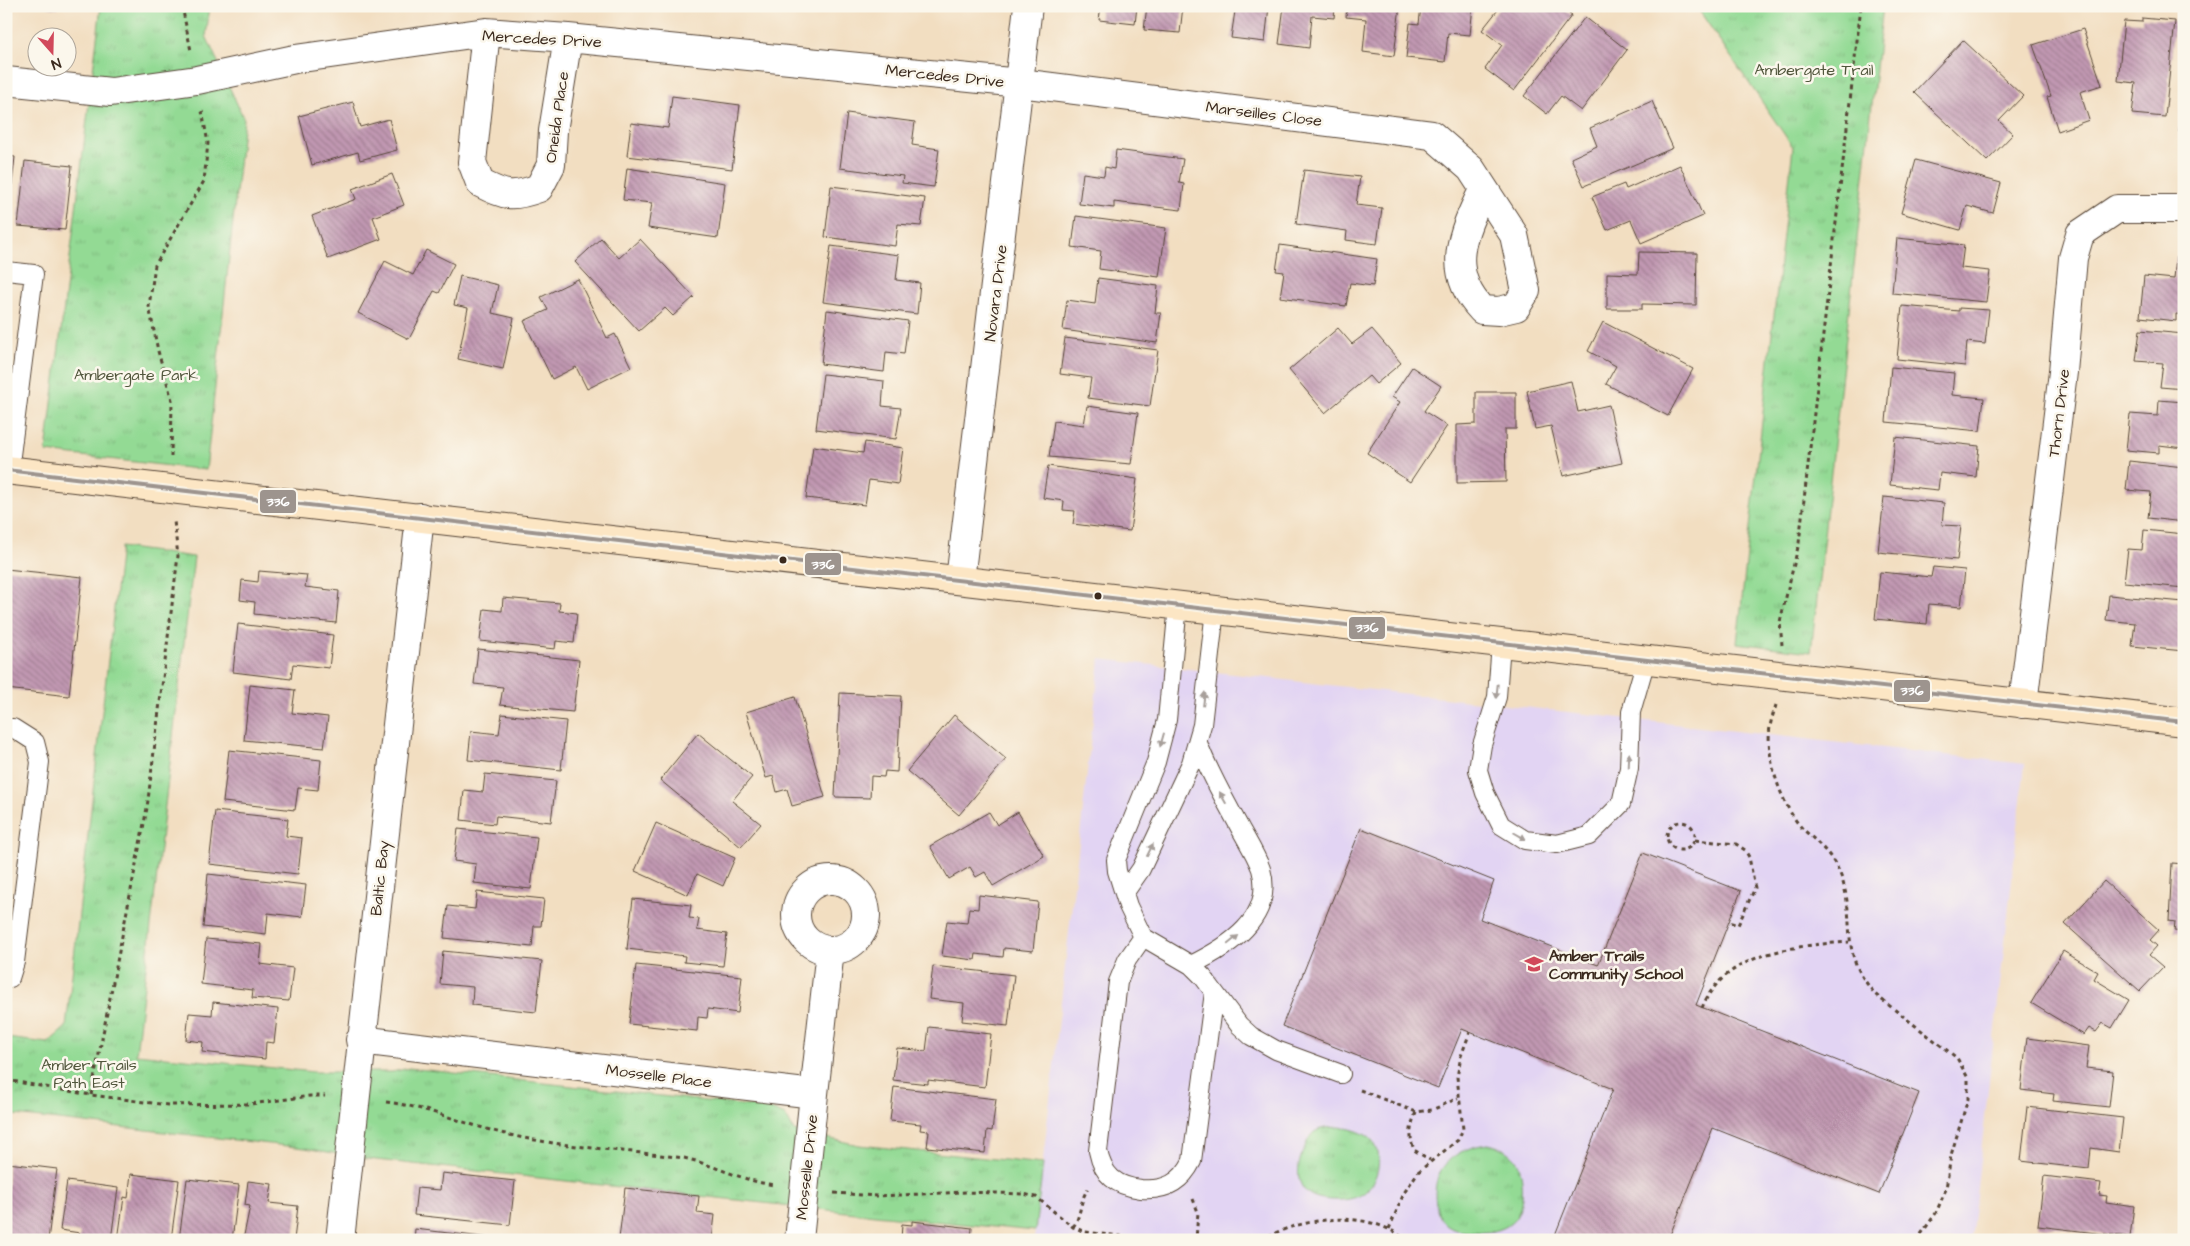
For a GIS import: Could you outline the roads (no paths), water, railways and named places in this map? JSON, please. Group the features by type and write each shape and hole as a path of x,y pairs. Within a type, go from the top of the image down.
{"street":[{"name":"Novara Drive","path":"960,580 1028,6"},
{"name":"Mercedes Drive","path":"6,81 111,92 197,80 295,59 486,32 568,38 1020,83"},
{"name":"Oneida Place","path":"486,32 472,162 480,183 501,194 517,196 539,188 551,165 553,131 568,38"},
{"name":"Marseilles Close","path":"1020,83 1432,134 1471,169 1483,190"},
{"name":"Thorn Drive","path":"2022,704 2063,372 2073,258 2080,234 2117,209 2184,209"},
{"path":"8,470 2184,722"},
{"name":"Baltic Bay","path":"340,1240 360,1040 420,517"},
{"path":"814,1094 830,950"},
{"name":"Mosselle Place","path":"360,1040 814,1094"},
{"name":"Mosselle Drive","path":"799,1240 814,1094"}],"lane":[{"path":"6,271 34,274 8,470"},
{"path":"1178,605 1168,720 1156,762 1116,860 1117,871 1134,922 1143,937 1191,965 1228,1012 1251,1036 1276,1050 1341,1074"},
{"path":"1125,892 1141,869 1178,793 1198,742 1202,725 1215,610"},
{"path":"1501,643 1497,697 1482,745 1478,770 1485,793 1502,824 1525,840 1557,844 1589,836 1621,804 1629,768 1631,712 1646,660"},
{"path":"6,728 13,728 35,742 40,762 16,962 10,978 6,979"},
{"path":"1191,965 1212,955 1237,938 1256,916 1263,892 1262,875 1257,859 1212,776 1198,742"},
{"path":"1143,937 1127,960 1118,982 1098,1151 1106,1174 1118,1184 1127,1187 1155,1190 1173,1184 1182,1177 1192,1161 1214,992"}],"place":[{"name":"Amber Trails Community School","path":"1534,964"}],"park label":[{"name":"Ambergate Trail","path":"1814,69"},
{"name":"Ambergate Park","path":"136,374"},
{"name":"Amber Trails Path East","path":"89,1073"}]}
